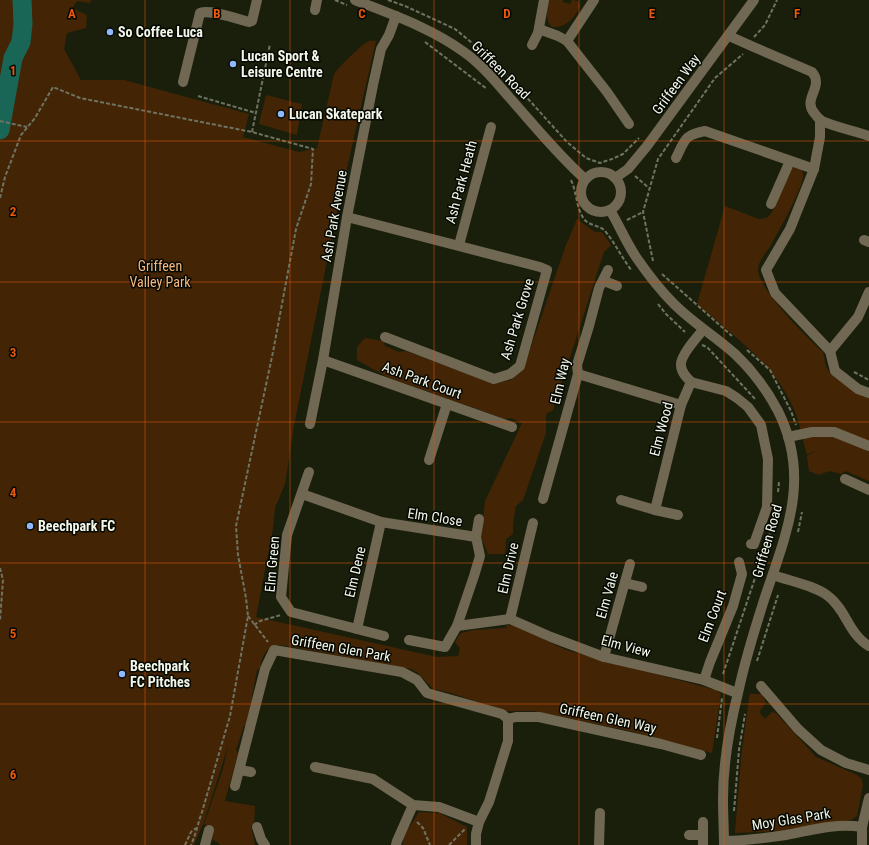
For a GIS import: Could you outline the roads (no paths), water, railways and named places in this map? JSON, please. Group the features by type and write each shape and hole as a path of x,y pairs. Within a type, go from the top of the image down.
{"street":[{"path":"183,82 200,13 204,12 218,14 249,22 252,21 257,0"},
{"name":"Griffeen Road","path":"355,0 416,24 440,36 465,52 490,75 568,164 585,179"},
{"path":"532,45 536,39 539,29 544,0"},
{"name":"Griffeen Way","path":"615,178 628,169 647,146 754,0"},
{"path":"567,40 592,1"},
{"name":"Ash Park Avenue","path":"310,424 324,360 347,217 373,85 381,49 389,35 396,16"},
{"path":"539,29 567,40 607,92 629,124"},
{"path":"729,36 812,72 816,77 816,83 810,106 812,111 820,120 869,136"},
{"path":"820,120 820,137 814,169 790,229 766,270 775,294 830,351 835,371 858,389 869,393"},
{"name":"Ash Park Heath","path":"459,245 491,127"},
{"path":"676,158 686,138 695,133 705,131 814,169"},
{"path":"772,204 790,161"},
{"path":"596,172 603,172 615,178 620,188 620,195 610,210 596,211 590,209 585,204 581,191 585,179 590,174 596,172"},
{"name":"Griffeen Road","path":"610,210 636,256 651,277 674,304 703,330 734,354 754,375 769,394 776,406 788,437 793,456 793,506 787,533 752,637 738,693 727,753 723,797 724,843"},
{"name":"Ash Park Grove","path":"347,217 459,245 547,270 520,366 510,374 494,379 385,337"},
{"name":"Elm Way","path":"543,499 578,374 577,366 599,288 604,281 608,270"},
{"path":"604,281 617,286"},
{"path":"830,351 858,317 869,292"},
{"path":"703,330 683,357 680,364 684,374 690,382 726,392 737,398 748,407 761,425 768,459 767,507 754,544 751,544"},
{"name":"Ash Park Court","path":"324,360 512,427"},
{"path":"578,374 681,405"},
{"name":"Elm Wood","path":"656,510 681,405 690,382"},
{"path":"429,460 447,404"},
{"path":"788,437 812,432 834,432 869,446"},
{"name":"Elm Green","path":"309,472 287,535 281,598 291,612 357,629"},
{"path":"845,478 869,490"},
{"name":"Elm Close","path":"302,494 381,522 476,538 480,556 457,626 445,647 409,640"},
{"path":"621,500 678,515"},
{"path":"476,538 479,519"},
{"name":"Elm Dene","path":"357,629 381,522"},
{"name":"Elm Drive","path":"510,619 533,523"},
{"name":"Elm Court","path":"704,680 733,606 742,574 739,562"},
{"name":"Elm Vale","path":"604,657 630,564"},
{"path":"773,574 814,589 828,596 841,610 852,630 865,644 869,646"},
{"path":"625,583 642,587"},
{"path":"457,626 510,619"},
{"name":"Elm View","path":"510,619 551,637 604,657 704,680 738,693"},
{"path":"357,629 384,636"},
{"name":"Griffeen Glen Park","path":"235,786 265,669 274,650 402,672 417,680 427,693 502,714 508,720"},
{"path":"761,686 798,729 821,750 846,763 869,770"},
{"name":"Griffeen Glen Way","path":"508,720 516,718 539,717 662,744 701,756"},
{"path":"476,845 476,834 479,822 489,802 508,741 508,720"},
{"path":"315,767 373,779 413,805 439,807 479,822"},
{"path":"240,770 251,772"},
{"path":"862,845 862,827 869,798"},
{"path":"396,845 413,805"},
{"path":"599,845 600,813"},
{"path":"689,835 703,840 703,822"},
{"name":"Moy Glas Park","path":"724,843 845,825 862,827"},
{"path":"257,828 265,845"},
{"path":"207,844 209,830"}],"waterway":[{"path":"0,130 13,58 21,42 23,24 22,0"}],"place":[{"name":"So Coffee Luca","path":"110,32"},
{"name":"Lucan Sport & Leisure Centre","path":"233,64"},
{"name":"Lucan Skatepark","path":"281,114"},
{"name":"Beechpark FC","path":"30,526"},
{"name":"Beechpark FC Pitches","path":"122,674"}],"park label":[{"name":"Griffeen Valley Park","path":"160,274"}]}
